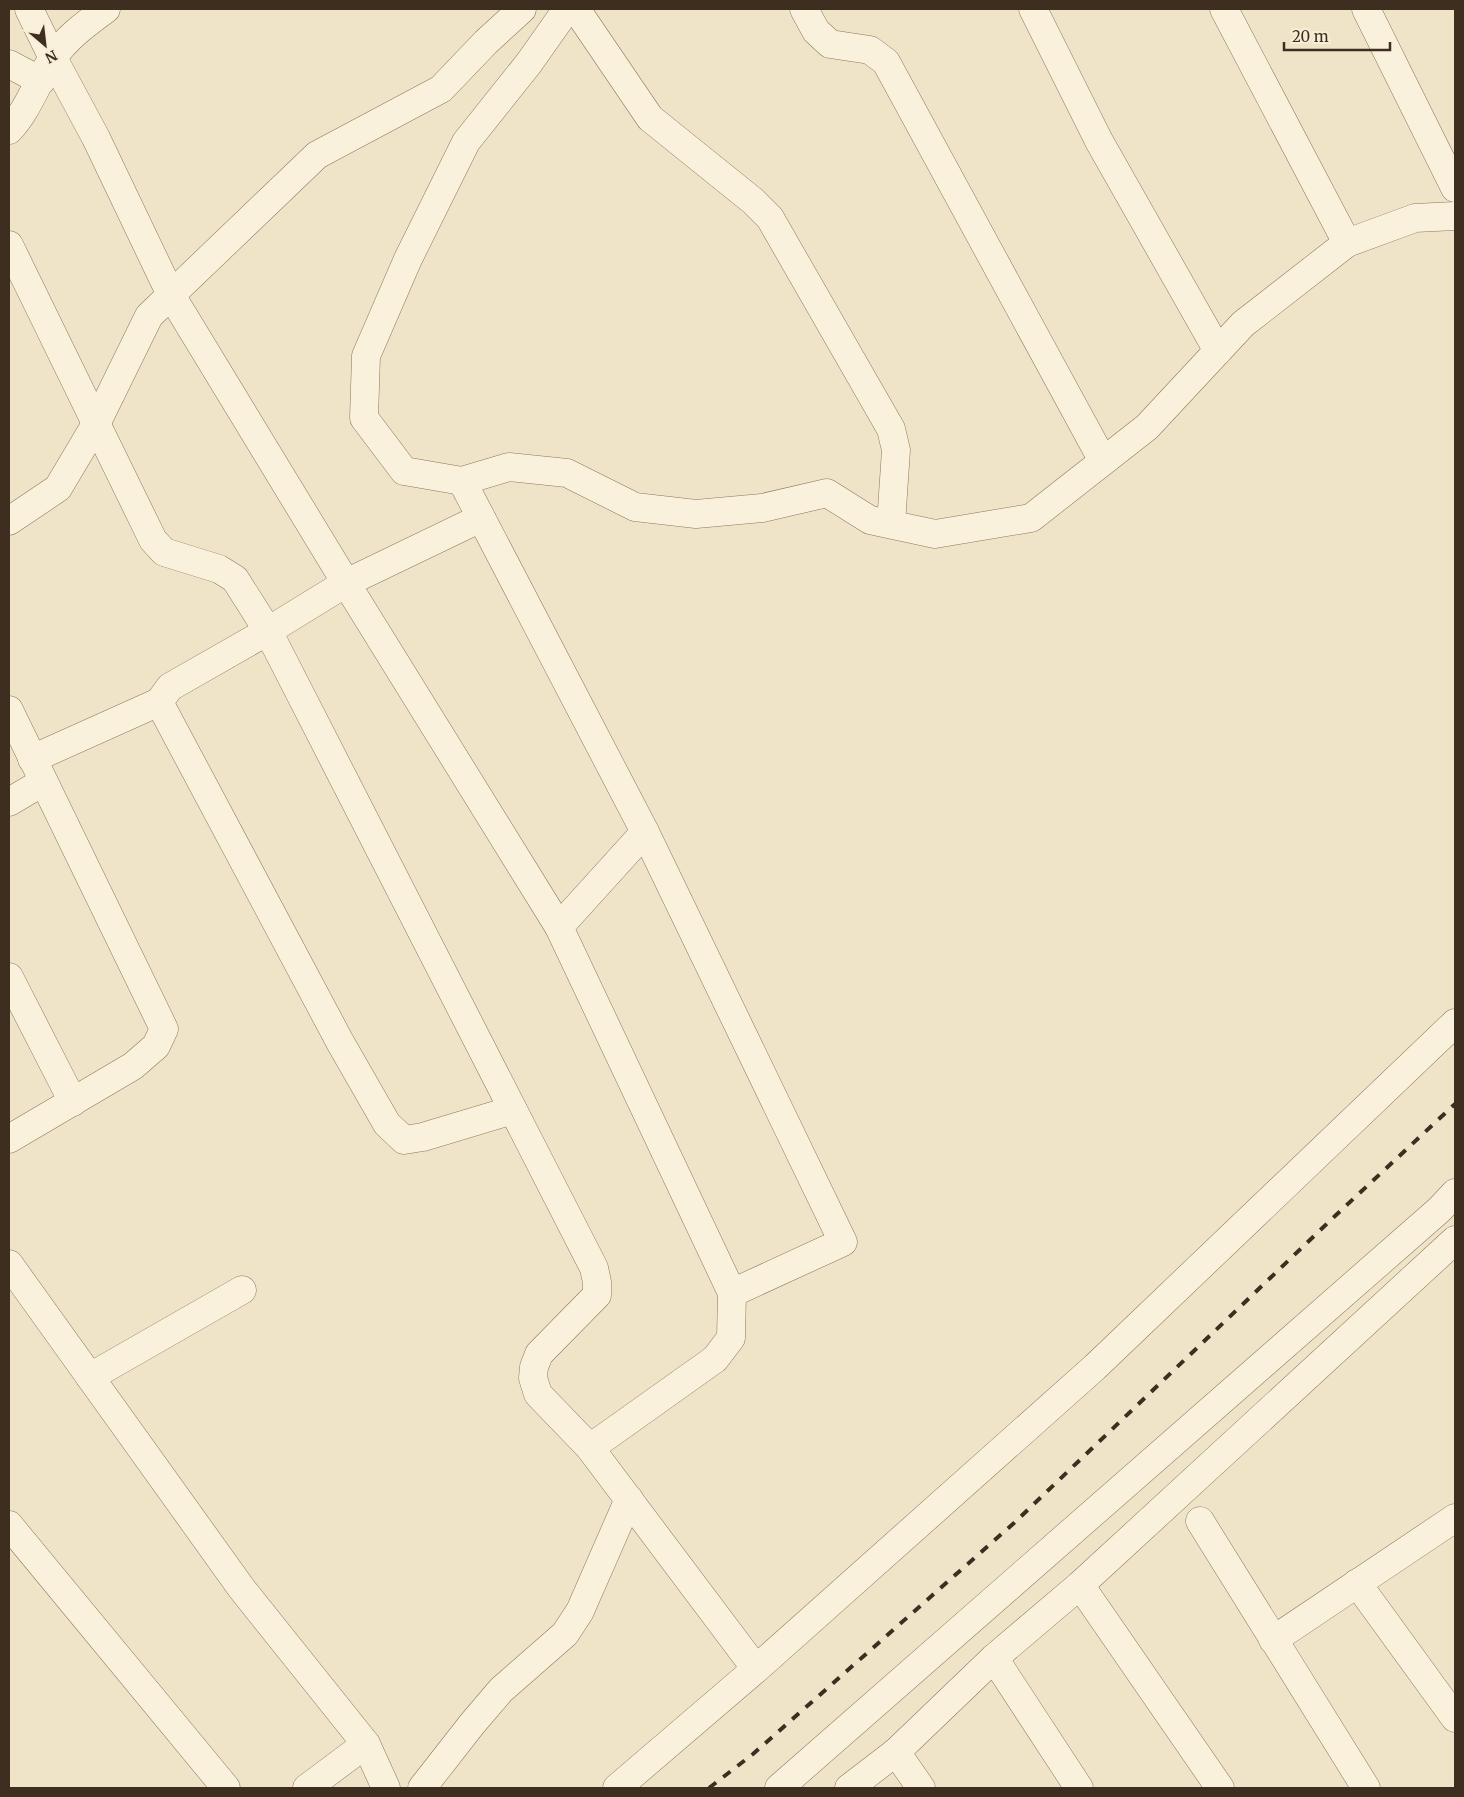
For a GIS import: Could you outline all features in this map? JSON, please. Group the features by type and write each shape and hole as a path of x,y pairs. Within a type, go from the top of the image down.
{"street":[{"path":"29,9 47,69 96,138 171,295 346,583 559,927 732,1293 731,1338 715,1359 590,1448"},
{"path":"9,130 19,120 47,69 75,33 106,9"},
{"path":"9,521 58,488 96,424 149,316 317,154 441,89 486,42 522,9"},
{"path":"567,9 528,63 466,142 408,259 366,356 364,418 404,471 462,481 509,467 567,473 634,507 696,514 762,508 827,493 870,520 935,534 1031,518 1147,427 1243,324 1347,242 1415,218 1455,216"},
{"path":"576,9 650,118 753,201 774,224 891,429 896,450 890,524"},
{"path":"804,9 816,31 830,44 870,50 886,62 1103,461"},
{"path":"1033,9 1100,141 1218,351"},
{"path":"1224,9 1347,242"},
{"path":"1366,9 1455,188"},
{"path":"9,64 47,69"},
{"path":"9,245 153,540 164,552 219,568 235,579 268,631 594,1268 597,1294 539,1354 534,1366 533,1378 538,1394 590,1448 756,1669"},
{"path":"462,481 645,832 843,1242 732,1293"},
{"path":"9,802 38,771 159,702 170,687 268,631 346,583 481,518"},
{"path":"159,702 340,1042 387,1124 404,1140 422,1137 513,1110"},
{"path":"9,710 164,1029 156,1046 133,1066 9,1139"},
{"path":"559,927 645,832"},
{"path":"9,976 73,1102"},
{"path":"617,1788 756,1669 1095,1368 1455,1023"},
{"path":"779,1788 1439,1210 1455,1193"},
{"path":"849,1788 896,1752 994,1658 1080,1585 1455,1240"},
{"path":"9,1264 242,1589 366,1744 386,1788"},
{"path":"90,1377 242,1290"},
{"path":"422,1788 501,1690 565,1634 580,1611 629,1499"},
{"path":"1273,1640 1455,1518"},
{"path":"1200,1521 1366,1788"},
{"path":"9,1525 226,1788"},
{"path":"1357,1584 1455,1718"},
{"path":"1080,1585 1220,1788"},
{"path":"994,1658 1079,1788"},
{"path":"307,1788 366,1744"},
{"path":"896,1752 922,1788"}],"railway":[{"path":"709,1788 753,1754 1014,1523 1455,1104"}]}
